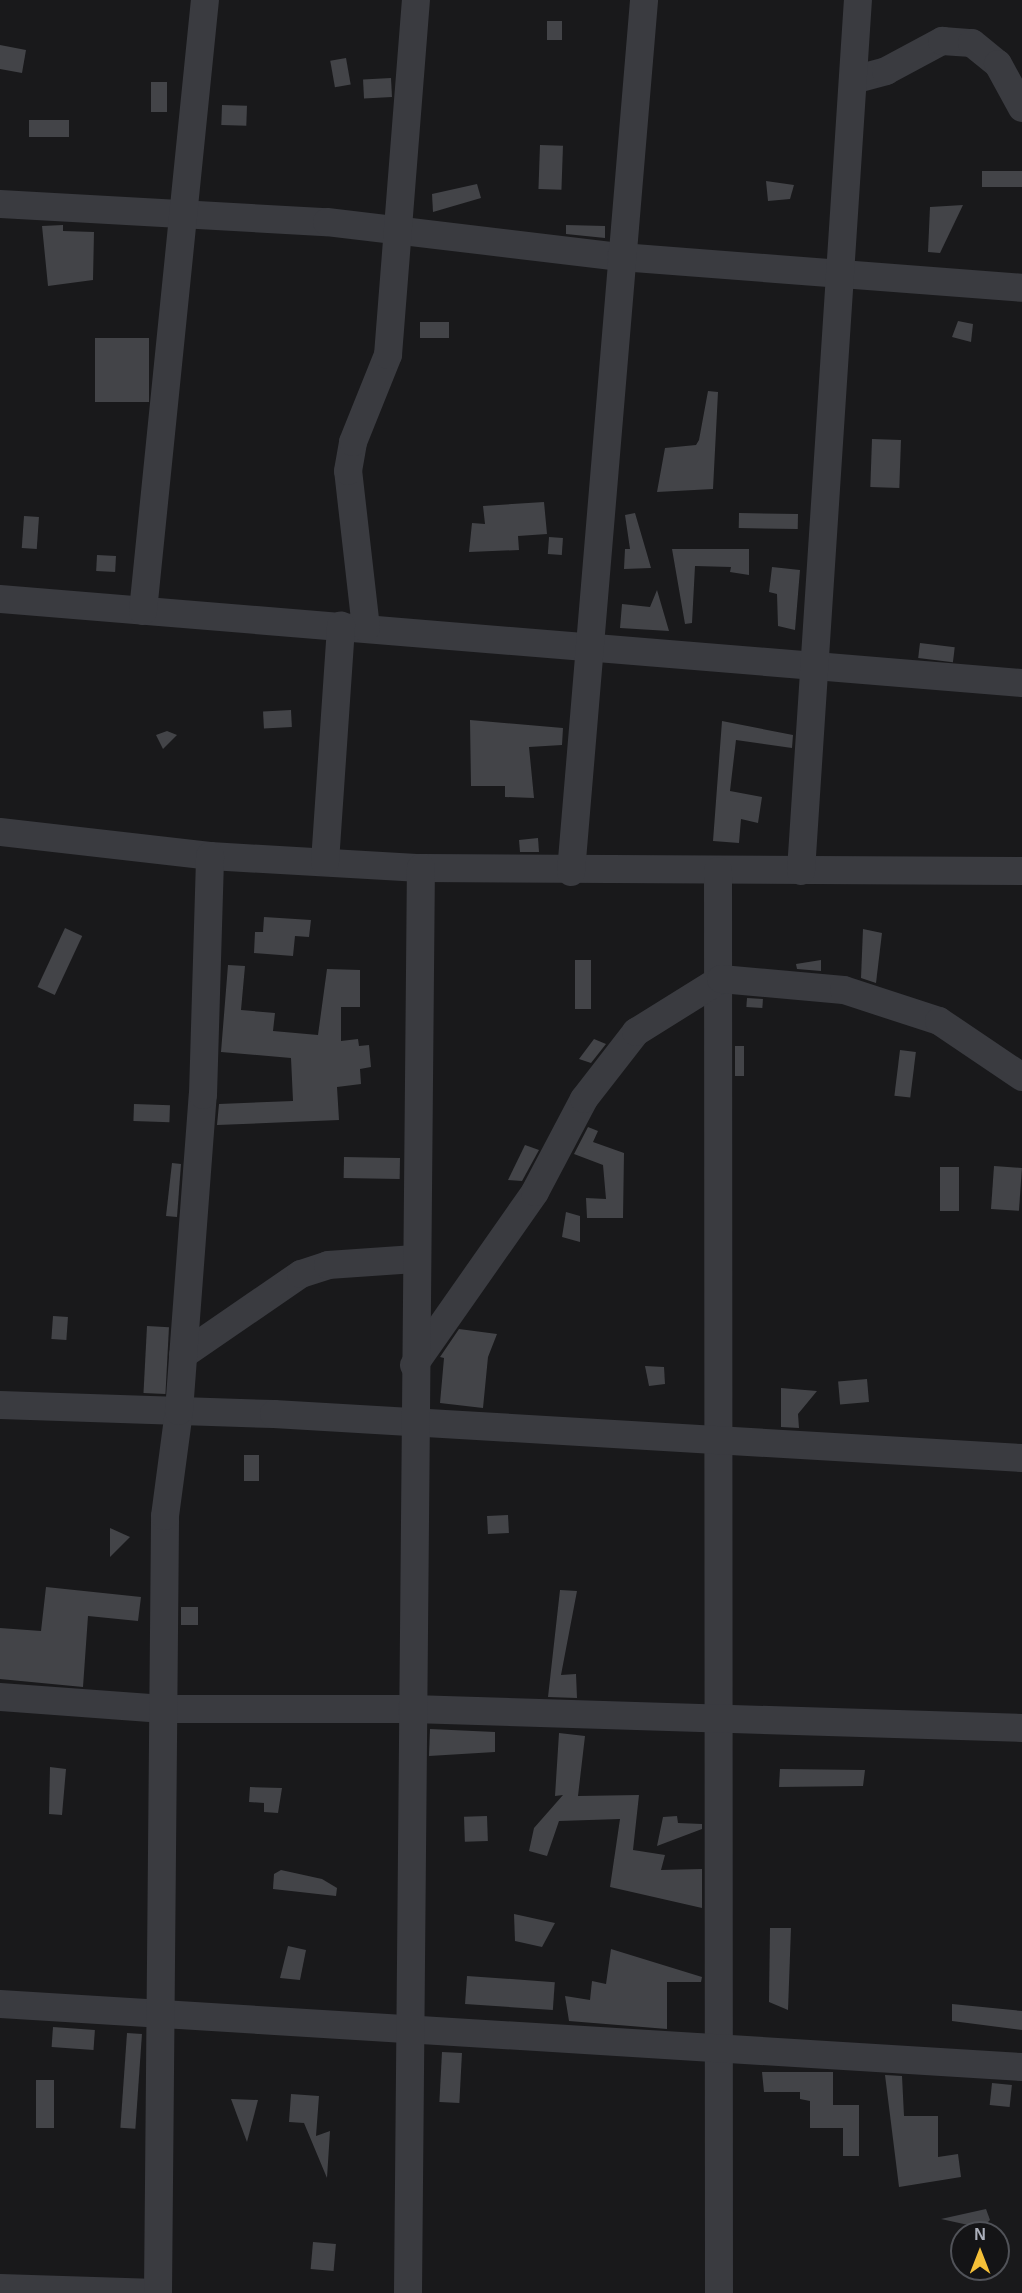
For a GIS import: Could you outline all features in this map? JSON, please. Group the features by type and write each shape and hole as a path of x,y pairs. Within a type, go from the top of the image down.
{"street":[{"path":"143,610 181,218 205,0"},
{"path":"325,862 354,627 348,471 353,442 388,355 416,0"},
{"path":"571,872 644,0"},
{"path":"801,871 858,0"},
{"path":"853,80 886,71 942,41 972,43 998,64 1022,108"},
{"path":"0,204 181,218 286,219 621,256 1022,288"},
{"path":"0,600 354,627 816,669 1022,683"},
{"path":"0,832 210,856 421,868 571,872 1022,871"},
{"path":"0,2288 157,2293 165,1516 179,1411 202,1095 210,856"},
{"path":"408,2293 414,1365 421,868"},
{"path":"718,871 721,979 719,2293"},
{"path":"414,1365 535,1192 584,1099 636,1032 721,979 844,990 939,1021 1022,1077"},
{"path":"183,1355 301,1274 328,1265 416,1259"},
{"path":"0,1405 414,1422 721,1442 1022,1458"},
{"path":"0,1696 164,1709 412,1709 1022,1728"},
{"path":"0,2004 159,2010 410,2029 1022,2067"}],"building":[{"path":"547,21 562,21 562,40 547,40"},
{"path":"0,45 26,50 22,73 0,69"},
{"path":"346,58 351,85 335,87 330,61"},
{"path":"391,78 392,97 364,98 363,79"},
{"path":"151,82 167,82 167,112 151,112"},
{"path":"222,105 247,106 246,126 221,125"},
{"path":"29,120 69,120 69,137 29,137"},
{"path":"540,145 563,146 561,190 538,189"},
{"path":"982,171 1022,171 1022,187 982,187"},
{"path":"766,181 794,185 790,199 768,201"},
{"path":"477,184 481,198 433,212 432,194"},
{"path":"963,205 940,253 928,252 930,207"},
{"path":"63,225 63,231 94,232 93,280 48,286 42,226"},
{"path":"566,225 605,226 605,238 566,234"},
{"path":"958,321 973,324 971,342 952,337"},
{"path":"420,322 449,322 449,338 420,338"},
{"path":"95,338 149,338 149,402 95,402"},
{"path":"708,391 718,392 713,489 657,492 665,448 696,445 699,440"},
{"path":"872,439 901,440 899,488 870,487"},
{"path":"544,502 547,534 518,536 519,550 469,552 472,523 485,524 483,506"},
{"path":"635,513 651,568 624,569 625,549 630,549 625,515"},
{"path":"739,513 798,514 798,529 739,528"},
{"path":"24,516 39,517 37,549 22,548"},
{"path":"549,537 563,538 562,555 548,554"},
{"path":"672,549 749,549 749,575 730,572 731,567 695,566 692,623 685,624"},
{"path":"97,555 116,556 115,572 96,571"},
{"path":"772,567 800,570 795,630 778,626 777,594 769,592"},
{"path":"657,590 669,631 620,628 622,604 650,607"},
{"path":"920,643 955,647 953,662 918,658"},
{"path":"291,710 292,727 264,728 263,711"},
{"path":"470,720 563,728 562,745 529,747 534,798 505,797 505,786 471,786"},
{"path":"722,721 793,735 792,748 736,740 730,791 762,797 758,823 741,819 739,843 713,841"},
{"path":"167,731 177,735 163,749 156,735"},
{"path":"538,838 539,852 520,852 519,840"},
{"path":"264,917 311,920 309,937 295,936 293,956 254,953 255,932 263,932"},
{"path":"65,928 82,936 55,995 38,987"},
{"path":"863,929 882,933 876,983 861,978"},
{"path":"575,960 591,960 591,1009 575,1009"},
{"path":"821,960 821,971 797,969 796,964"},
{"path":"228,965 245,966 241,1010 275,1013 273,1031 318,1035 327,969 360,970 360,1007 341,1007 341,1041 358,1039 359,1046 369,1045 371,1067 360,1069 361,1084 337,1087 339,1120 217,1125 219,1104 293,1101 291,1058 221,1052"},
{"path":"747,998 763,999 762,1008 746,1007"},
{"path":"594,1039 606,1044 591,1063 579,1059"},
{"path":"735,1046 744,1046 744,1076 735,1076"},
{"path":"900,1050 916,1052 910,1098 894,1096"},
{"path":"134,1104 170,1105 169,1122 133,1121"},
{"path":"588,1127 598,1131 593,1142 624,1153 623,1218 587,1218 586,1198 606,1199 603,1165 574,1154"},
{"path":"525,1145 539,1150 522,1181 508,1180"},
{"path":"344,1157 400,1158 400,1179 344,1178"},
{"path":"172,1163 181,1164 177,1217 166,1216"},
{"path":"994,1166 1022,1168 1019,1211 991,1209"},
{"path":"940,1167 959,1167 959,1211 940,1211"},
{"path":"566,1212 580,1216 580,1242 562,1237"},
{"path":"53,1316 68,1317 66,1340 51,1339"},
{"path":"147,1326 169,1327 165,1394 143,1393"},
{"path":"459,1329 497,1334 488,1357 483,1408 440,1403 444,1358 440,1357"},
{"path":"645,1366 664,1367 665,1384 649,1386"},
{"path":"867,1379 869,1402 840,1404 838,1382"},
{"path":"781,1388 817,1391 798,1414 799,1428 781,1427"},
{"path":"244,1455 259,1455 259,1481 244,1481"},
{"path":"508,1515 509,1533 488,1534 487,1516"},
{"path":"110,1528 130,1537 110,1557"},
{"path":"46,1587 141,1597 138,1621 88,1616 83,1687 0,1679 0,1628 41,1631"},
{"path":"560,1590 577,1591 561,1675 576,1674 577,1698 548,1697"},
{"path":"181,1607 198,1607 198,1625 181,1625"},
{"path":"430,1729 495,1732 495,1752 429,1756"},
{"path":"559,1733 585,1736 578,1796 639,1795 633,1850 665,1855 661,1870 702,1869 702,1908 610,1887 620,1819 559,1821 547,1856 529,1851 534,1828 563,1795 555,1796"},
{"path":"50,1767 66,1769 62,1815 49,1814"},
{"path":"780,1769 865,1770 863,1786 779,1787"},
{"path":"250,1787 282,1788 278,1813 264,1812 264,1803 249,1802"},
{"path":"487,1816 488,1841 465,1842 464,1817"},
{"path":"677,1816 678,1823 702,1824 702,1829 657,1846 663,1817"},
{"path":"281,1870 322,1879 337,1888 336,1896 273,1889 274,1874"},
{"path":"514,1914 555,1923 542,1947 515,1941"},
{"path":"770,1928 791,1928 788,2010 769,2002"},
{"path":"288,1946 306,1950 300,1980 280,1978"},
{"path":"611,1949 702,1977 701,1982 667,1982 667,2029 569,2021 565,1996 590,2000 592,1981 606,1984"},
{"path":"467,1976 555,1982 553,2010 465,2004"},
{"path":"952,2004 1022,2011 1022,2030 952,2021"},
{"path":"53,2027 95,2030 94,2050 52,2047"},
{"path":"127,2033 142,2034 135,2129 120,2128"},
{"path":"442,2052 462,2053 459,2103 439,2102"},
{"path":"762,2072 833,2072 833,2105 859,2105 859,2156 843,2156 843,2128 810,2128 810,2101 800,2099 800,2092 764,2092"},
{"path":"885,2075 902,2076 904,2116 938,2116 938,2157 958,2154 961,2177 899,2187"},
{"path":"36,2080 54,2080 54,2128 36,2128"},
{"path":"992,2083 1012,2085 1010,2107 990,2105"},
{"path":"291,2094 319,2096 316,2136 330,2131 327,2178 304,2123 289,2122"},
{"path":"231,2099 258,2100 247,2142"},
{"path":"986,2209 990,2220 950,2221 941,2219"},
{"path":"313,2242 336,2244 334,2271 311,2269"}]}
